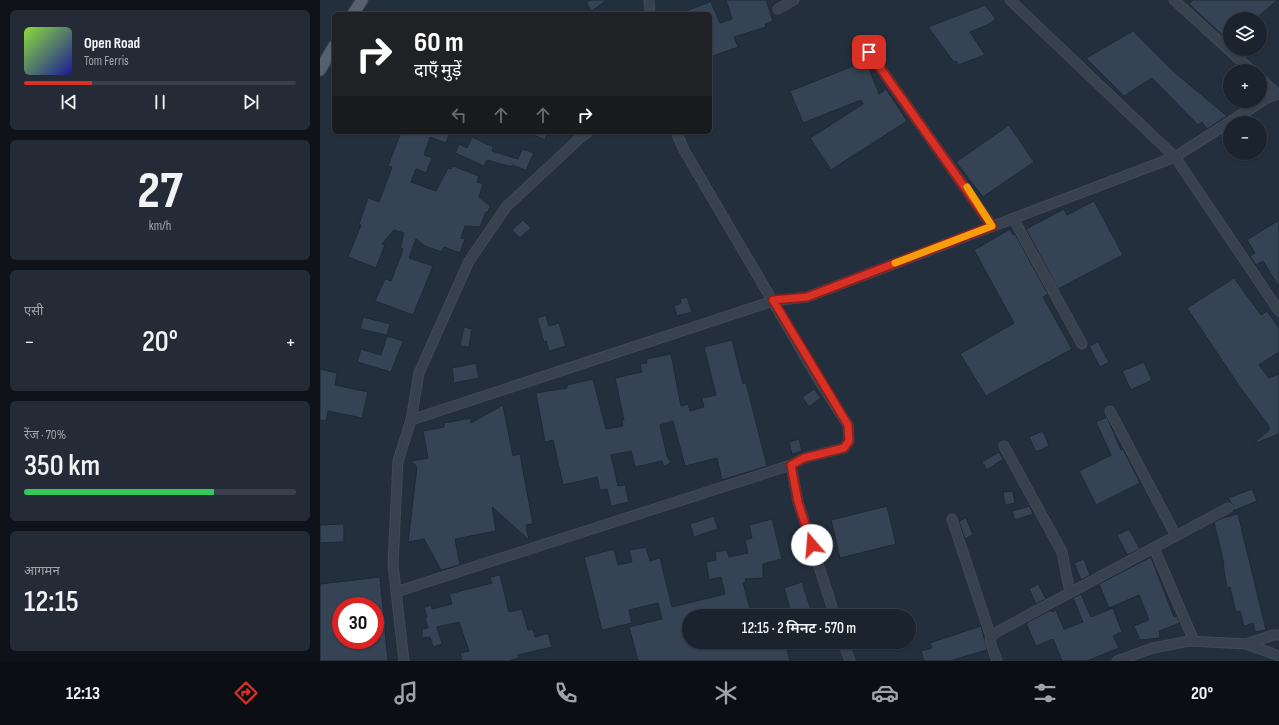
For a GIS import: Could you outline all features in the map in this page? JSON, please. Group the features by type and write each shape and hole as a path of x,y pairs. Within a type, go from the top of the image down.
{"main road":[{"path":"354,12 362,0"},
{"path":"320,70 332,49"}],"street":[{"path":"649,0 650,12"},
{"path":"778,9 794,0"},
{"path":"1010,0 1175,157 1279,311"},
{"path":"1174,0 1244,64"},
{"path":"869,52 992,226"},
{"path":"411,420 773,300 807,297 1175,157 1267,98 1278,94 1267,84"},
{"path":"404,661 393,564 398,461 411,420 419,373 469,261 506,207 585,134"},
{"path":"396,592 791,465 804,458 844,448 849,441 848,425 684,150 677,134"},
{"path":"1013,218 1082,344"},
{"path":"1110,412 1176,536"},
{"path":"1004,446 1062,552 1070,593"},
{"path":"791,465 798,502 833,609"},
{"path":"991,637 1228,508"},
{"path":"952,519 991,637 990,641 997,661"},
{"path":"1154,548 1194,641"},
{"path":"1246,644 1273,635 1279,635"},
{"path":"1117,661 1153,648 1194,641 1246,644 1279,656"},
{"path":"846,649 850,661"}],"building":[{"path":"590,0 607,0 592,11 586,3"},
{"path":"710,0 720,23 732,19 726,0 766,0 773,21 765,24 766,27 734,37 738,47 712,56 712,12 683,12 710,2"},
{"path":"1193,0 1278,0 1263,12 1223,12 1223,36 1189,4"},
{"path":"985,5 996,19 987,25 970,32 985,55 958,65 956,61 954,62 928,27"},
{"path":"1133,31 1174,72 1227,116 1223,116 1223,119 1207,129 1202,122 1198,125 1152,78 1124,96 1086,58"},
{"path":"866,61 879,94 886,89 907,121 831,170 810,138 863,104 861,100 803,123 790,91"},
{"path":"1009,125 1034,162 983,197 956,162"},
{"path":"400,134 449,134 446,143 430,137 424,155 432,158 426,173 416,169 411,182 436,191 448,168 451,169 453,166 479,176 477,182 483,184 479,197 490,206 480,227 465,226 461,238 465,239 460,253 444,247 442,252 425,246 416,239 409,258 433,266 413,315 375,301 385,279 391,281 403,249 400,248 404,233 394,230 382,244 385,245 376,268 348,257 361,225 359,224 368,198 379,202 392,167 388,166"},
{"path":"532,134 547,134 545,140"},
{"path":"472,137 493,147 492,151 518,159 522,149 534,153 526,170 512,165 512,167 487,160 484,166 455,153 459,144 467,148"},
{"path":"1094,201 1123,255 1058,289 1026,229 1064,209 1067,215"},
{"path":"523,220 531,228 520,238 512,230"},
{"path":"1279,220 1279,287 1263,261 1256,265 1250,256 1255,253 1247,240"},
{"path":"1010,229 1013,235 1015,234 1048,294 1043,297 1072,349 986,396 960,354 1014,323 974,250"},
{"path":"1234,278 1261,315 1267,311 1279,328 1279,352 1259,365 1269,378 1279,374 1279,434 1253,444 1270,429 1187,308"},
{"path":"687,297 692,312 677,316 674,306 681,303 680,299"},
{"path":"546,315 549,326 559,323 566,346 549,351 546,341 544,342 537,318"},
{"path":"363,317 390,324 387,335 360,329"},
{"path":"464,327 472,329 469,347 460,346"},
{"path":"387,336 403,341 391,372 357,362 361,349 381,355"},
{"path":"732,340 743,384 746,383 767,466 722,480 717,458 685,466 673,421 660,425 667,456 671,463 664,466 662,461 635,467 631,451 611,455 618,486 625,485 629,502 611,506 607,489 600,490 597,477 563,485 553,440 545,442 536,393 567,388 567,385 593,379 606,429 623,426 622,420 624,420 615,378 642,372 640,364 647,363 646,359 671,354 681,406 688,404 690,411 704,407 702,398 716,395 704,347"},
{"path":"1098,342 1109,362 1100,367 1089,346"},
{"path":"1144,362 1152,380 1131,390 1122,371"},
{"path":"476,363 479,378 454,383 452,368"},
{"path":"320,369 337,373 335,385 368,392 362,418 328,411 326,421 320,420"},
{"path":"814,389 821,398 809,407 802,397"},
{"path":"503,405 513,456 520,454 533,524 526,525 529,540 492,507 496,531 455,539 460,565 441,570 424,539 408,542 417,467 411,461 428,458 423,431 444,427 444,423 471,418 471,423"},
{"path":"1107,417 1121,450 1123,449 1140,483 1096,505 1079,471 1111,455 1096,422"},
{"path":"1043,431 1049,446 1036,452 1029,437"},
{"path":"799,439 802,451 792,454 789,442"},
{"path":"999,452 1003,459 987,470 982,462"},
{"path":"1252,489 1257,501 1233,511 1233,506 1228,498"},
{"path":"1013,491 1015,503 1005,505 1003,492"},
{"path":"887,506 896,544 840,558 831,520"},
{"path":"1030,506 1033,514 1015,520 1012,511"},
{"path":"1238,514 1266,630 1255,632 1253,623 1244,626 1240,611 1236,612 1230,587 1227,588 1224,564 1214,522 1222,518"},
{"path":"714,516 718,529 694,537 690,524"},
{"path":"966,518 973,535 965,539 959,521"},
{"path":"772,519 782,559 763,564 763,578 745,579 746,582 743,583 750,609 682,609 682,649 787,649 790,661 638,661 629,627 662,619 658,603 629,610 632,623 602,630 584,557 614,549 618,565 632,562 629,550 646,547 650,561 660,558 672,607 725,594 721,577 709,580 706,562 716,560 715,552 727,550 729,557 748,553 745,540 752,538 749,525"},
{"path":"344,524 344,542 320,543 320,525"},
{"path":"1129,529 1140,549 1127,555 1117,535"},
{"path":"1151,557 1174,617 1177,616 1180,623 1159,631 1160,638 1140,640 1134,626 1149,620 1139,595 1109,608 1099,584"},
{"path":"1084,559 1090,575 1081,580 1074,563"},
{"path":"500,575 509,612 522,609 528,630 533,629 535,637 548,633 552,647 518,655 519,658 508,661 462,661 460,653 469,651 459,622 437,627 442,644 433,647 430,637 422,638 422,629 428,628 424,607 431,605 432,609 452,604 449,594 492,583 490,577"},
{"path":"380,577 382,597 332,597 332,649 384,649 384,619 388,661 320,661 320,584"},
{"path":"802,582 811,609 790,609 784,588"},
{"path":"1038,584 1046,599 1036,604 1029,589"},
{"path":"1081,594 1091,617 1113,608 1122,632 1113,636 1119,648 1087,661 1062,661 1053,639 1036,646 1026,623 1051,610 1052,612 1056,610 1064,629 1083,622 1073,598"},
{"path":"981,626 987,650 953,661 924,661 921,651 932,648 930,643"}],"slow traffic":[{"path":"895,263 992,226 967,187"}],"route":[{"path":"812,545 798,502 792,479 791,465 804,458 844,448 849,441 848,425 820,382 773,300 807,297 992,226 974,197 869,52"}]}
